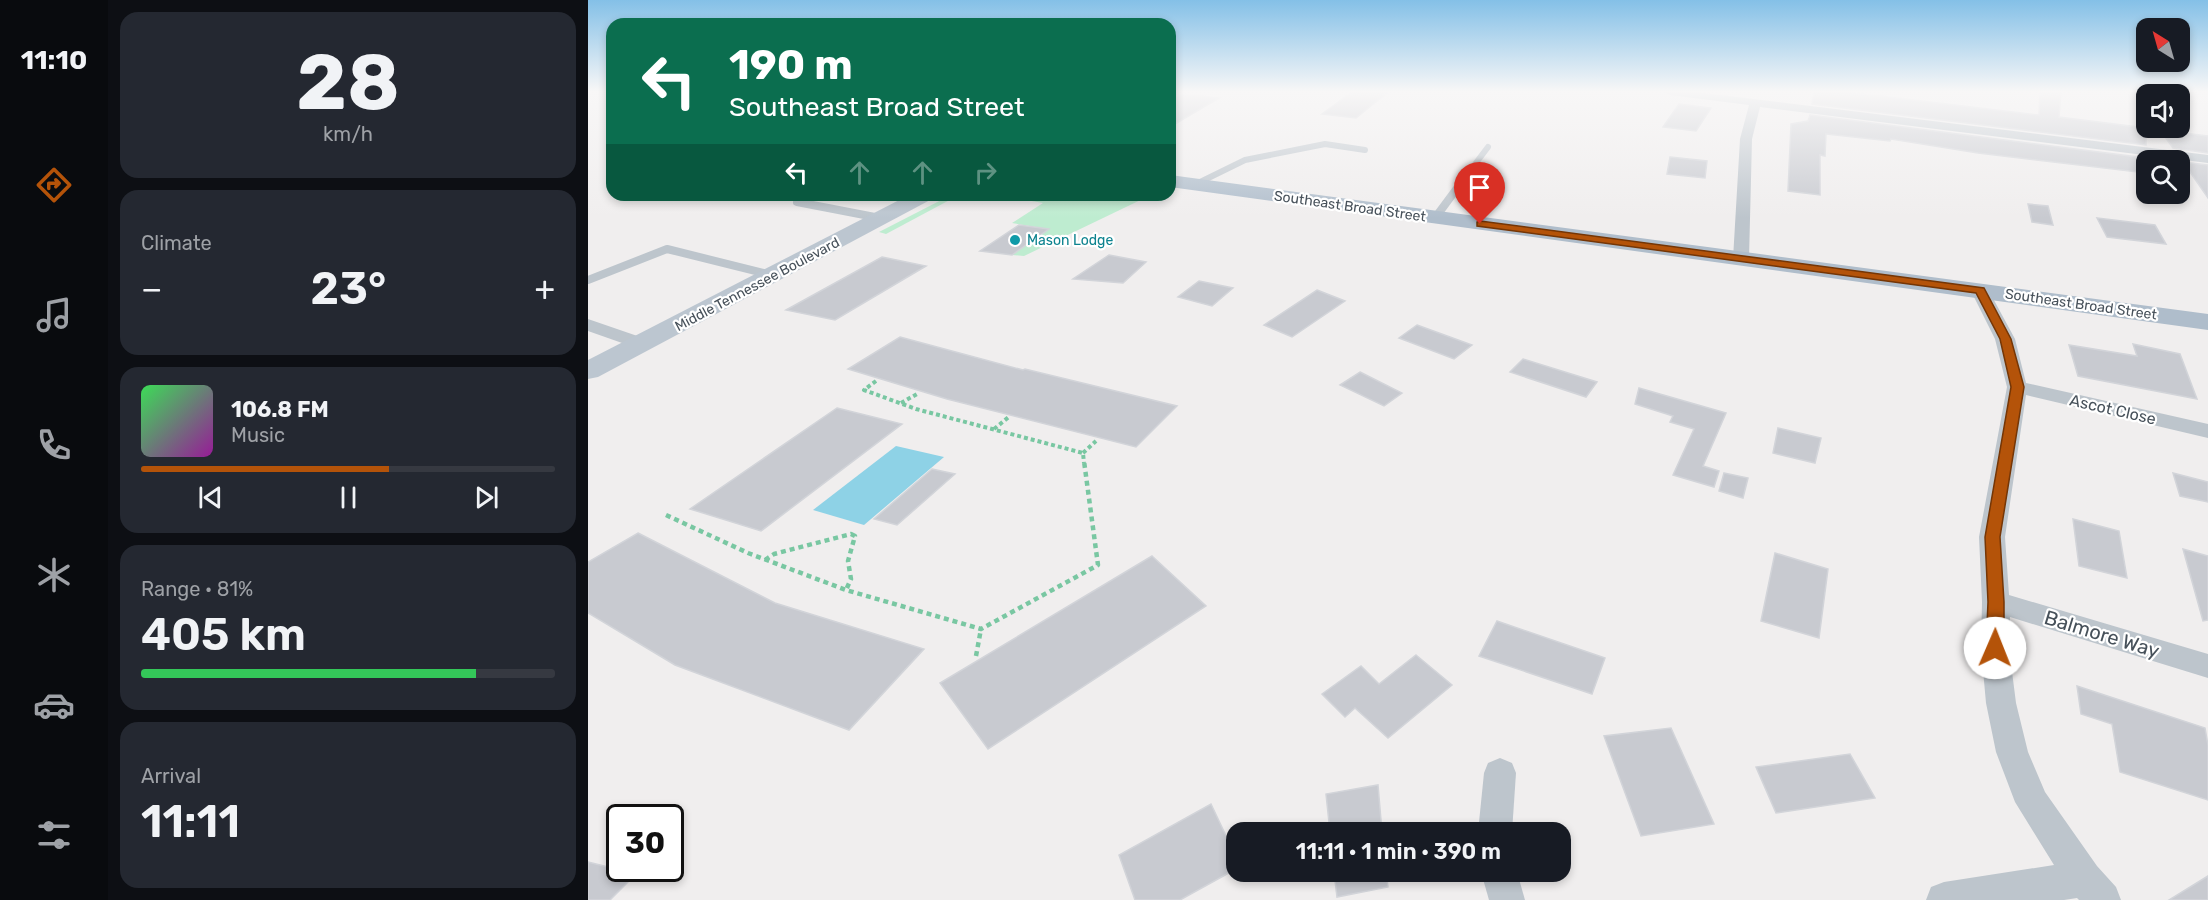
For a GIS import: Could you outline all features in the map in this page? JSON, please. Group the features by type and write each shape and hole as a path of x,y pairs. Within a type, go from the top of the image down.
{"main road":[{"name":"Southeast Broad Street","path":"1176,182 2208,322"},
{"name":"Middle Tennessee Boulevard","path":"588,371 914,201"}],"street":[{"path":"1741,259 1747,134"},
{"path":"2006,134 2208,159"},
{"path":"1980,291 2006,339 2018,387 1992,537 1996,602 1995,648 2001,703 2012,753 2032,802 2093,889"},
{"path":"588,325 642,344"},
{"name":"Ascot Close","path":"2018,387 2208,431"},
{"name":"Balmore Way","path":"1996,602 2208,666"},
{"path":"1496,822 1500,773"},
{"path":"1502,882 1507,900"},
{"path":"1944,900 2093,889"}],"lane":[{"path":"1194,185 1245,160 1325,144 1365,150"},
{"path":"1435,218 1488,147"},
{"path":"797,202 880,219"},
{"path":"588,280 667,249 772,275"}],"path":[{"path":"876,381 864,390 900,404 1083,453"},
{"path":"900,404 917,393"},
{"path":"993,429 1010,417"},
{"path":"1083,453 1096,441"},
{"path":"666,515 765,560 846,590 981,629 1098,565 1083,453"},
{"path":"765,560 774,554 851,534 855,536 848,561 851,579 846,590"},
{"path":"976,656 981,629"}],"green space":[{"path":"939,201 948,201 886,234 879,232"},
{"path":"1032,201 1139,201 1024,256 1012,255 1048,229 1012,223 1043,203"}],"water":[{"path":"896,446 944,457 864,525 813,510"}],"building":[{"path":"1791,134 1826,134 1825,156 1820,155 1820,195 1788,191"},
{"path":"1826,134 1958,134 2136,157 2136,172 1978,153 1891,139 1890,141"},
{"path":"2056,134 2136,134 2136,138 2146,138 2146,145"},
{"path":"2190,134 2208,136 2208,153 2173,148 2166,138 2190,138"},
{"path":"1670,157 1707,161 1705,178 1667,174"},
{"path":"2190,163 2208,165 2208,198 2190,172"},
{"path":"2028,204 2048,206 2053,225 2032,222"},
{"path":"2097,218 2155,225 2166,244 2107,237"},
{"name":"Mason Lodge","path":"1019,225 1049,229 1012,255 980,251"},
{"path":"1109,255 1146,262 1123,283 1073,279"},
{"path":"882,257 926,266 835,320 786,310"},
{"path":"1199,281 1233,288 1212,306 1178,297"},
{"path":"1317,290 1345,301 1292,337 1264,325"},
{"path":"1417,325 1472,345 1454,359 1399,338"},
{"path":"900,337 1023,370 1177,406 1136,447 947,399 848,369"},
{"path":"2133,344 2180,354 2197,399 2078,376 2069,345 2137,356"},
{"path":"1523,359 1597,382 1586,397 1510,372"},
{"path":"1360,372 1402,393 1384,406 1340,385"},
{"path":"1639,388 1726,413 1703,466 1719,471 1714,487 1673,475 1694,429 1670,422 1673,416 1635,404"},
{"path":"837,408 902,424 761,531 690,509"},
{"path":"1778,428 1821,438 1815,463 1773,453"},
{"path":"932,469 955,474 897,525 874,519"},
{"path":"1724,473 1748,478 1743,498 1719,491"},
{"path":"2173,473 2208,482 2208,502 2180,496"},
{"path":"2073,519 2119,531 2127,578 2079,566"},
{"path":"638,533 775,603 924,649 849,730 675,665 588,613 588,562"},
{"path":"2183,549 2208,556 2208,620 2203,621"},
{"path":"1775,553 1828,569 1819,638 1761,621"},
{"path":"1152,556 1206,606 988,749 940,683"},
{"path":"1497,621 1605,658 1592,694 1479,656"},
{"path":"1416,655 1452,685 1388,738 1355,708 1345,717 1322,694 1361,666 1379,684"},
{"path":"2077,686 2205,728 2208,745 2208,800 2120,772 2112,724 2081,714"},
{"path":"1671,728 1714,824 1641,836 1604,736"},
{"path":"1850,754 1875,798 1776,813 1756,767"},
{"path":"1378,785 1381,822 1329,822 1326,794"},
{"path":"1211,804 1226,836 1226,875 1180,900 1135,900 1119,855"},
{"path":"588,862 606,866 606,882 628,882 610,900 588,900"},
{"path":"2208,876 2208,900 2169,900"},
{"path":"1335,882 1387,882 1388,887 1337,897"}],"place":[{"name":"Mason Lodge","path":"1015,240"}],"route":[{"path":"1480,224 1980,291 2006,339 2018,387 1992,537 1996,602 1995,648"}]}
